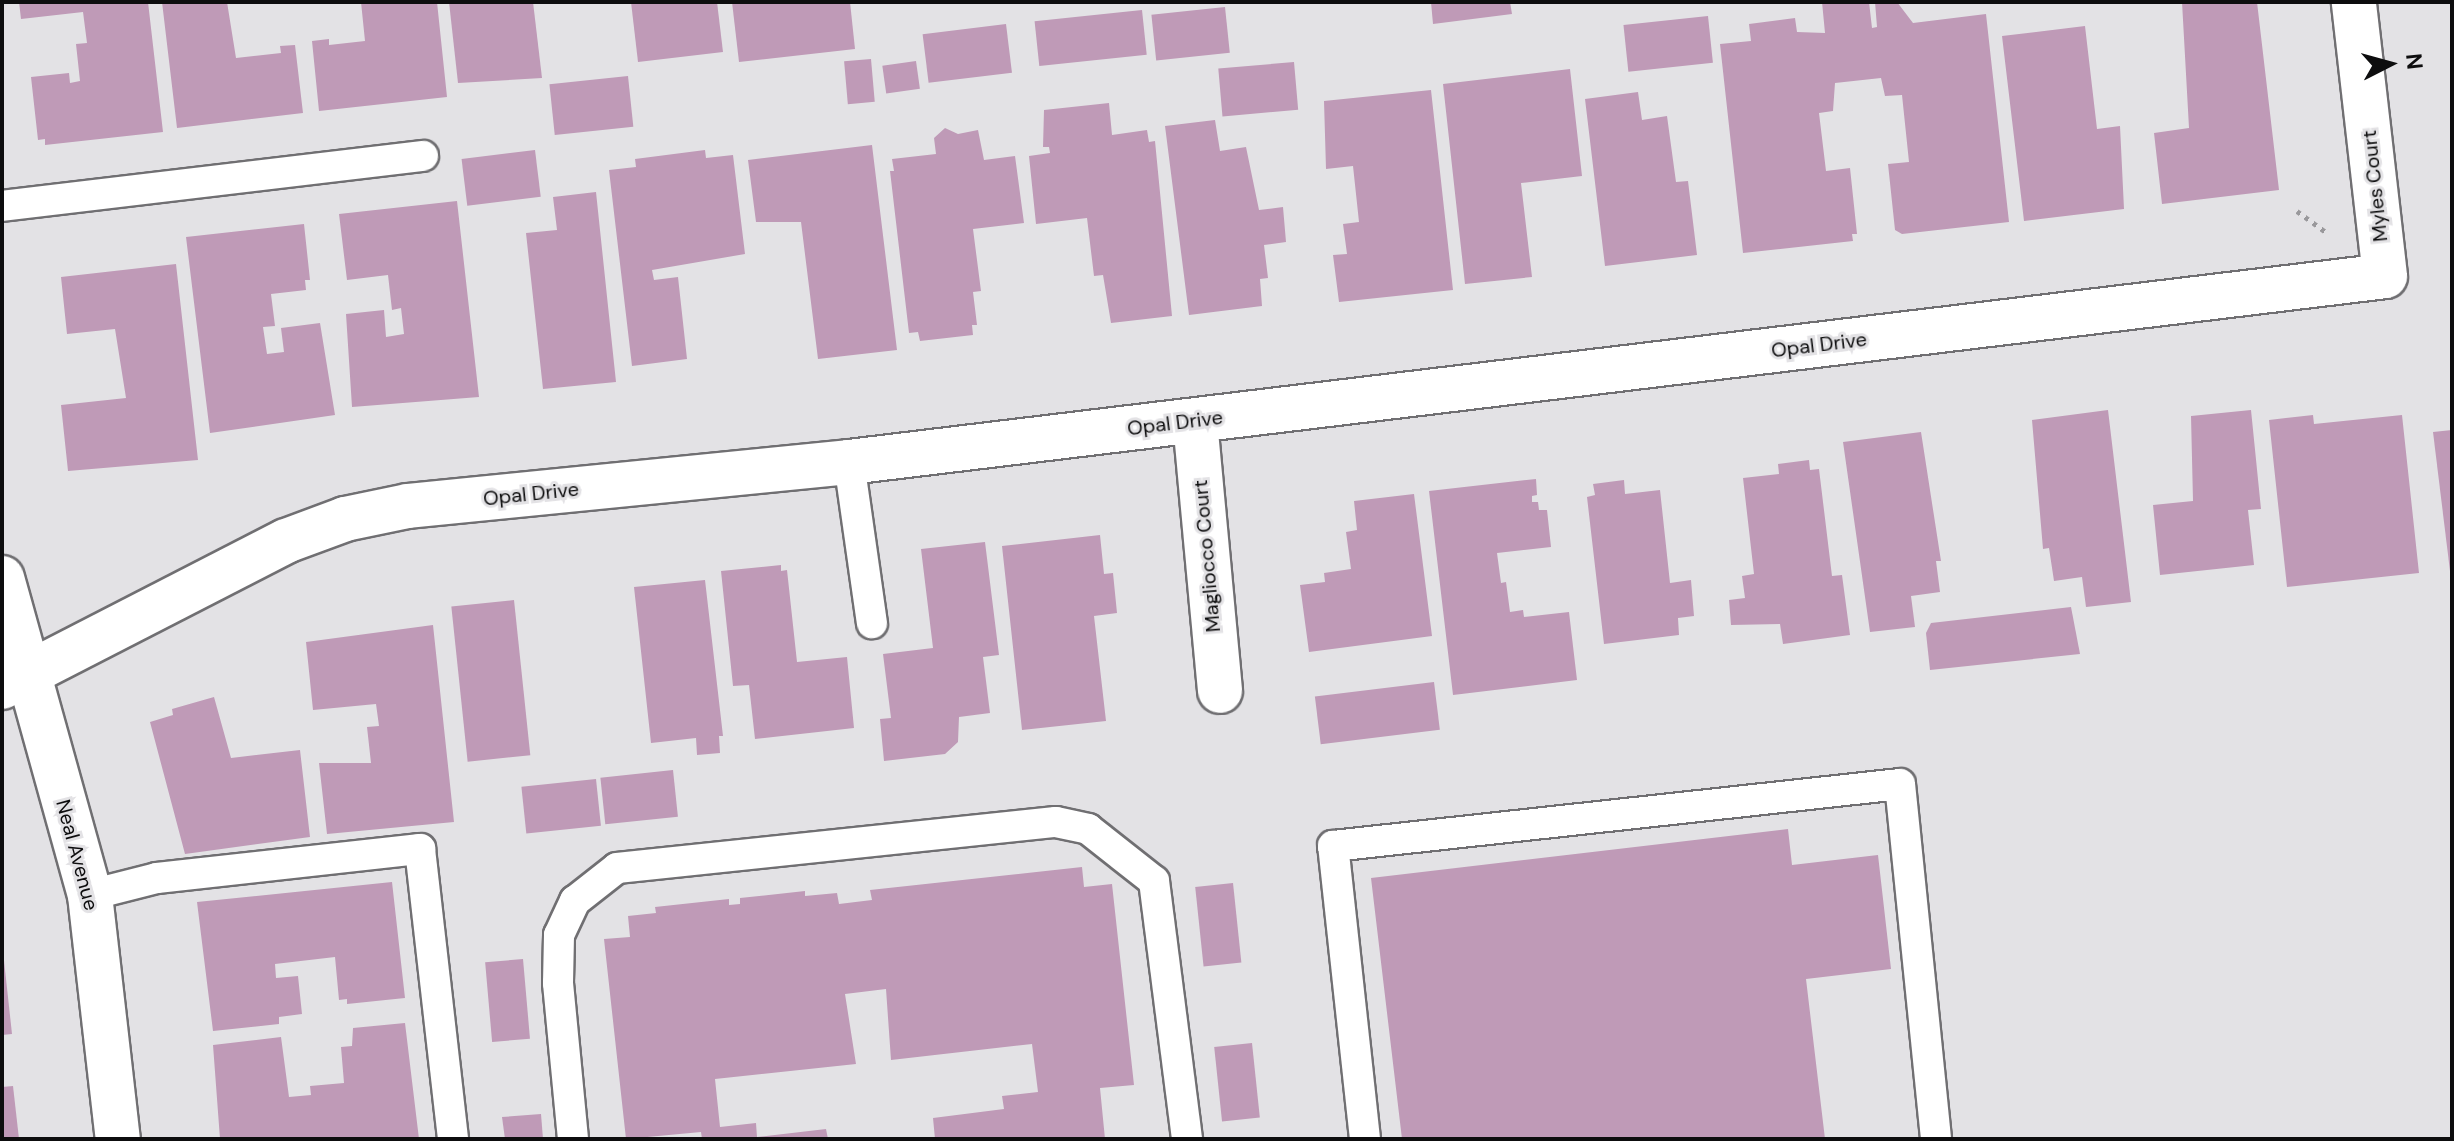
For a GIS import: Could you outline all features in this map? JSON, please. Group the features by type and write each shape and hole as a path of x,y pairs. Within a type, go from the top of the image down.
{"street":[{"name":"Myles Court","path":"2354,2 2385,276"},
{"name":"Opal Drive","path":"14,681 286,541 345,519 408,506 849,462 2385,276"},
{"name":"Magliocco Court","path":"1195,421 1220,691"},
{"name":"Neal Avenue","path":"2,578 14,681 90,895 118,1139"}],"lane":[{"path":"2,206 423,156"},
{"path":"849,462 872,623"},
{"path":"1365,1139 1333,846 1900,784 1936,1139"},
{"path":"573,1139 558,983 559,935 575,901 617,868 1056,822 1101,837 1154,881 1187,1139"},
{"path":"90,895 157,878 420,849 453,1139"}],"building":[{"path":"19,2 148,2 163,132 45,145 45,139 38,140 31,77 69,73 70,83 80,81 76,44 87,43 83,12 21,19"},
{"path":"162,2 227,2 236,58 281,53 280,46 295,45 303,113 177,128"},
{"path":"361,2 437,2 447,97 319,111 312,41 329,39 329,45 365,41"},
{"path":"449,2 533,2 542,78 458,83"},
{"path":"631,2 717,2 723,52 638,62"},
{"path":"732,2 850,2 855,49 739,62"},
{"path":"1431,2 1510,2 1512,14 1433,24"},
{"path":"1822,2 1869,2 1872,28 1877,27 1875,2 1897,2 1913,23 1986,14 2009,222 1902,234 1895,230 1888,164 1909,162 1902,95 1885,96 1881,78 1835,83 1833,111 1819,113 1826,171 1850,168 1857,234 1852,234 1853,241 1743,253 1720,44 1751,41 1749,24 1795,18 1797,32 1825,33"},
{"path":"2182,2 2257,2 2279,190 2162,204 2154,133 2189,128"},
{"path":"1225,7 1230,53 1156,60 1151,15"},
{"path":"1142,10 1147,55 1039,66 1035,21"},
{"path":"1708,16 1713,63 1628,72 1623,25"},
{"path":"1006,24 1012,73 929,83 923,34"},
{"path":"2085,26 2097,129 2120,126 2124,209 2024,221 2002,36"},
{"path":"871,59 875,102 848,104 844,61"},
{"path":"916,61 920,89 886,93 882,66"},
{"path":"1294,62 1298,110 1222,116 1218,69"},
{"path":"1570,69 1582,176 1521,183 1532,277 1465,284 1443,84"},
{"path":"628,76 633,127 555,135 549,84"},
{"path":"1431,90 1453,290 1339,302 1333,255 1347,254 1343,224 1359,222 1353,166 1326,169 1324,101"},
{"path":"1638,92 1642,120 1667,116 1676,182 1688,181 1697,255 1605,266 1585,99"},
{"path":"1109,103 1112,135 1147,130 1149,142 1155,141 1172,316 1111,323 1103,275 1094,276 1087,218 1036,224 1029,156 1050,153 1049,147 1043,147 1044,110"},
{"path":"1215,120 1220,151 1246,147 1259,210 1283,207 1286,242 1264,245 1268,278 1260,279 1262,306 1189,315 1165,126"},
{"path":"945,128 958,134 978,130 984,160 1015,156 1024,223 973,229 981,291 973,292 977,325 972,325 973,335 920,341 918,332 909,333 890,171 894,171 892,159 936,154 934,138"},
{"path":"872,145 897,350 818,359 801,222 756,222 748,160"},
{"path":"535,150 541,197 467,206 462,159"},
{"path":"705,150 706,158 733,155 745,254 652,270 654,280 678,277 687,359 632,366 609,170 636,167 635,159"},
{"path":"596,192 616,382 543,389 526,233 557,230 553,197"},
{"path":"457,201 479,397 352,407 346,314 384,310 386,337 404,334 401,308 392,310 388,275 347,280 339,214"},
{"path":"304,224 310,280 305,280 306,290 271,294 275,326 263,327 267,354 284,352 281,328 320,323 335,415 210,433 186,237"},
{"path":"176,264 198,460 68,471 61,405 126,398 115,329 67,334 61,277"},
{"path":"2108,410 2131,602 2086,607 2082,577 2054,581 2049,548 2043,549 2032,420"},
{"path":"2251,410 2261,509 2248,510 2254,565 2160,575 2153,505 2193,501 2191,416"},
{"path":"2313,415 2314,424 2402,415 2419,573 2287,587 2269,420"},
{"path":"2452,430 2452,571 2450,571 2433,432"},
{"path":"1921,432 1941,561 1936,561 1940,592 1911,596 1915,627 1870,632 1843,442"},
{"path":"1809,460 1810,470 1819,469 1832,576 1842,575 1850,635 1783,644 1780,624 1731,625 1729,600 1745,598 1742,576 1754,574 1743,478 1779,474 1778,464"},
{"path":"1536,479 1537,495 1532,496 1532,502 1538,502 1539,510 1547,510 1551,547 1497,553 1501,583 1506,582 1510,612 1523,610 1524,617 1569,612 1577,680 1453,695 1429,491"},
{"path":"1624,480 1625,494 1660,490 1670,583 1691,580 1694,616 1678,618 1679,635 1604,644 1587,497 1595,495 1593,484"},
{"path":"1414,494 1432,636 1309,652 1300,585 1325,582 1324,573 1351,569 1346,532 1357,530 1354,501"},
{"path":"1100,535 1104,574 1113,573 1117,613 1094,616 1106,721 1022,730 1002,546"},
{"path":"985,542 999,655 983,657 990,713 959,717 958,742 945,754 884,761 880,719 891,718 883,654 933,648 921,549"},
{"path":"781,565 781,571 787,570 797,662 847,657 854,728 755,739 749,685 733,686 721,571"},
{"path":"705,580 723,736 719,736 720,753 697,755 696,738 651,743 634,587"},
{"path":"514,600 530,755 468,762 451,607"},
{"path":"2071,607 2080,654 1930,670 1926,633 1931,623"},
{"path":"433,625 454,822 327,834 319,763 371,763 367,727 379,726 376,704 313,710 306,642"},
{"path":"1434,682 1440,730 1321,744 1315,697"},
{"path":"214,697 231,758 300,750 310,837 185,854 150,722 173,715 172,709"},
{"path":"673,770 678,817 605,824 600,778"},
{"path":"596,779 601,826 526,834 521,787"},
{"path":"1788,829 1792,865 1878,855 1891,969 1806,979 1825,1139 1402,1139 1371,878"},
{"path":"1082,867 1084,887 1112,884 1134,1085 1100,1088 1105,1139 935,1139 933,1118 1004,1109 1002,1096 1038,1092 1032,1044 891,1060 886,989 845,994 856,1064 715,1079 720,1127 756,1123 757,1137 826,1129 828,1139 702,1139 701,1132 626,1139 604,939 630,937 628,916 656,913 655,907 729,899 729,905 740,904 740,898 805,891 805,896 837,893 839,904 872,900 870,890"},
{"path":"392,882 405,998 347,1004 347,999 339,1000 335,957 275,964 276,978 298,976 302,1014 279,1017 279,1024 213,1031 197,902"},
{"path":"1233,883 1241,963 1204,967 1195,887"},
{"path":"2,942 12,1034 2,1035"},
{"path":"523,959 530,1039 492,1042 485,962"},
{"path":"405,1023 419,1139 220,1139 213,1045 281,1037 289,1097 311,1095 310,1086 344,1083 341,1047 352,1046 353,1028"},
{"path":"1252,1043 1260,1118 1222,1122 1214,1047"},
{"path":"13,1086 19,1139 2,1139 2,1087"},
{"path":"541,1114 543,1139 505,1139 502,1117"}]}
